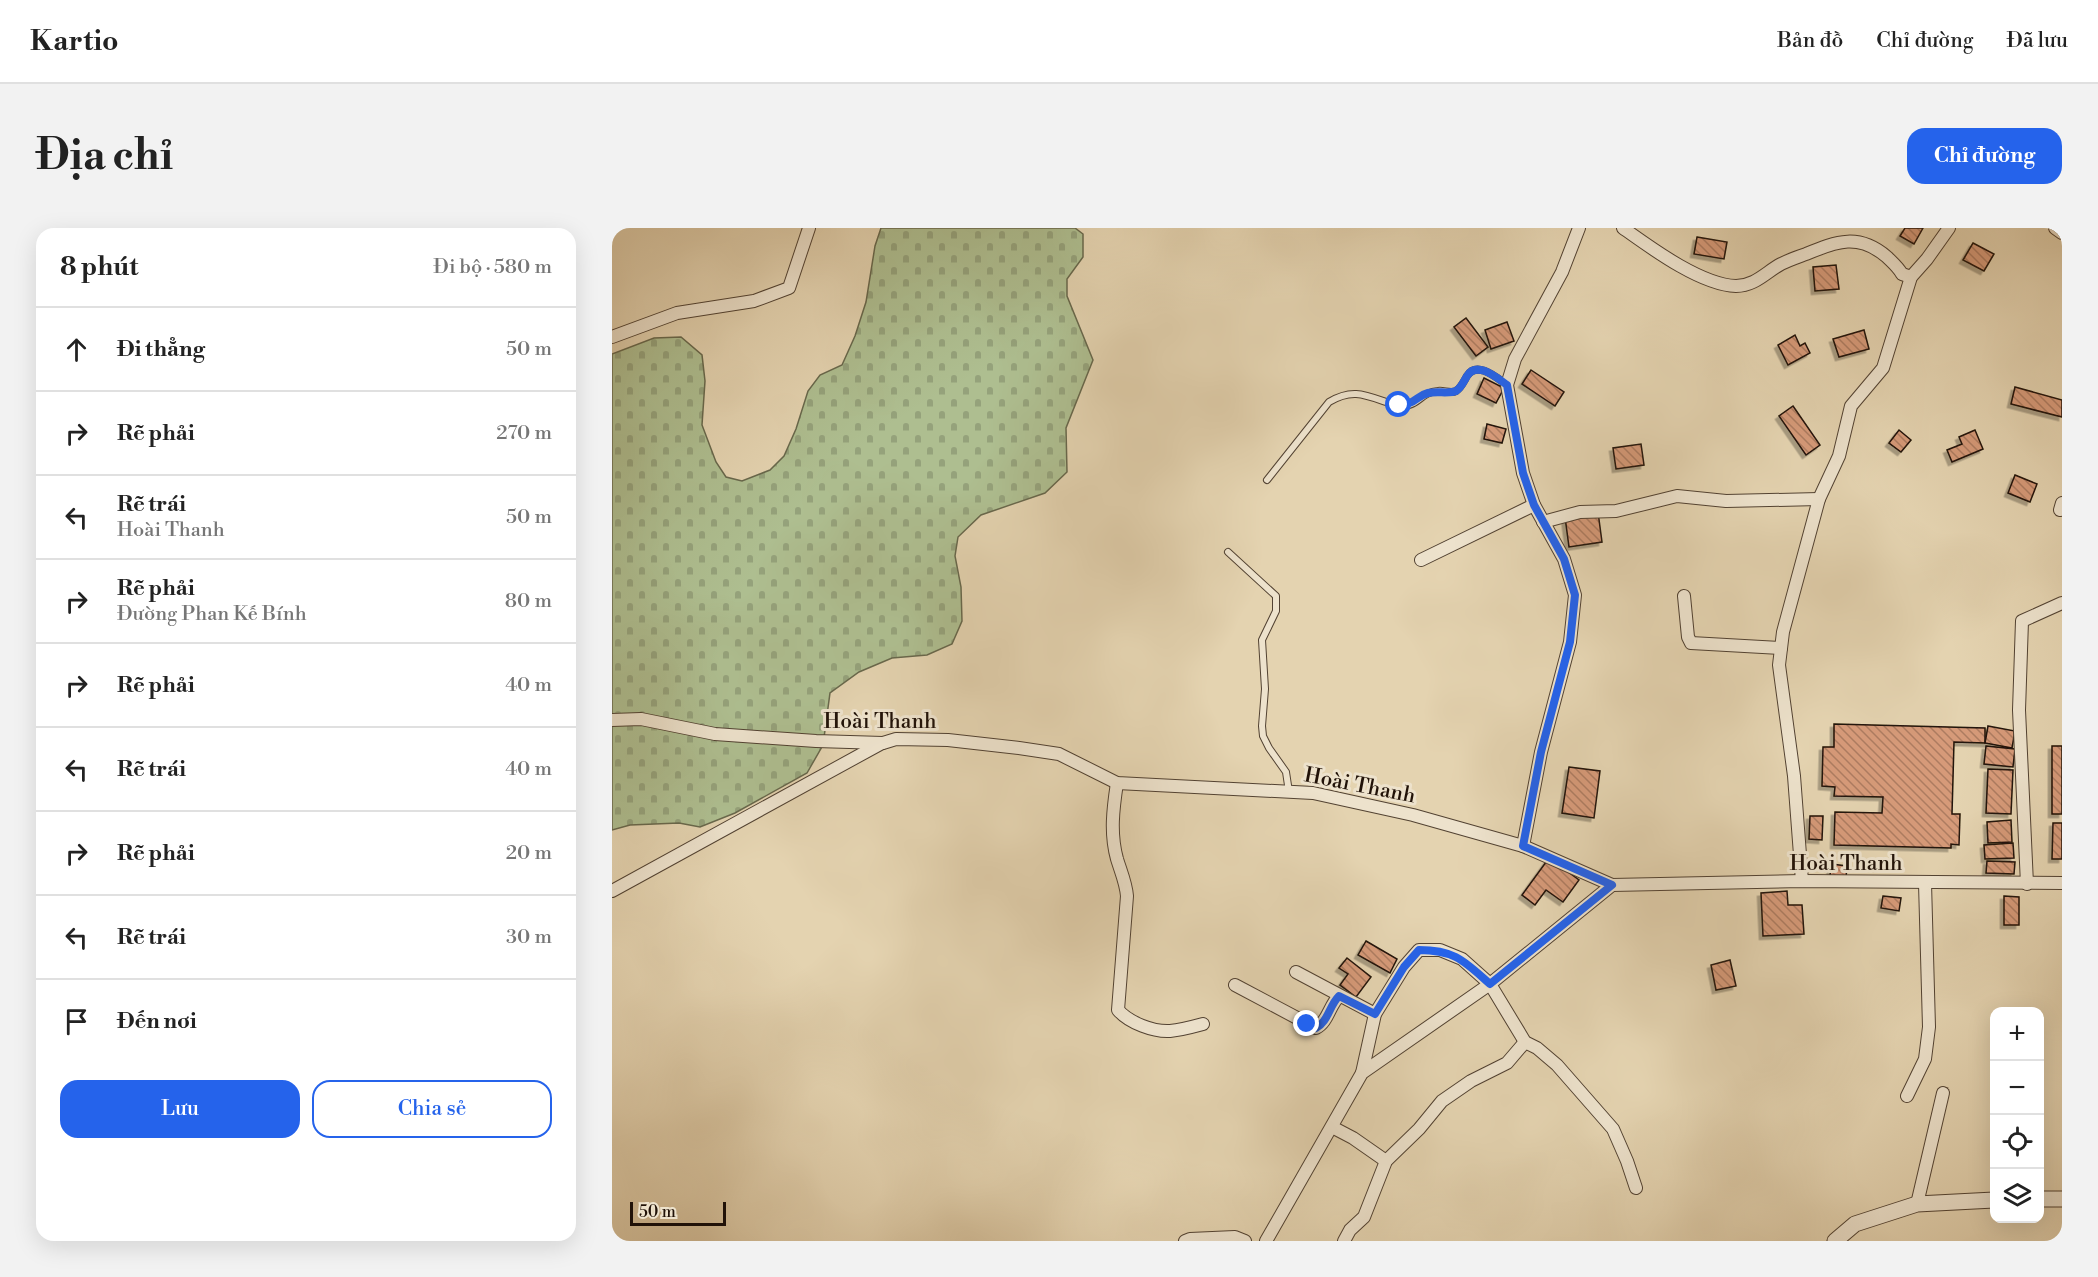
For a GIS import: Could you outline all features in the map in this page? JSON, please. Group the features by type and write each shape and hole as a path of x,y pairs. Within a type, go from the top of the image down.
{"street":[{"path":"612,337 677,313 754,301 789,288 809,228"},
{"path":"1523,846 1541,752 1570,642 1575,595 1564,559 1534,505 1523,473 1507,385 1515,359 1562,272 1579,228"},
{"path":"1623,228 1663,256 1709,280 1734,286 1748,285 1781,264 1844,241 1864,243 1876,248 1898,267 1902,274 1911,277"},
{"path":"1802,881 1794,776 1779,664 1783,632 1819,499 1839,456 1843,431 1851,406 1883,368 1911,277 1933,252 1949,228"},
{"path":"2055,228 2062,233"},
{"path":"1544,522 1580,512 1616,511 1677,496 1726,501 1819,499"},
{"path":"1421,560 1534,505"},
{"path":"1684,596 1688,637 1691,643 1781,648"},
{"path":"2027,884 2019,710 2022,621 2062,603"},
{"name":"Hoài Thanh","path":"612,720 641,719 715,734 816,741 948,740 1059,754 1117,783 1313,793 1413,815 1523,846 1612,885 1802,881 2062,883"},
{"path":"612,891 884,742"},
{"path":"1117,783 1112,828 1127,896 1118,1010 1134,1023 1168,1032 1203,1024"},
{"path":"1908,1096 1925,1059 1929,1027 1925,883"},
{"path":"1362,1073 1490,984 1612,885"},
{"path":"1266,1241 1362,1073 1375,1014 1404,967 1419,950 1440,950 1462,959 1490,984 1525,1042 1537,1048 1557,1065 1613,1129 1636,1188"},
{"path":"1296,972 1375,1014"},
{"path":"1235,985 1316,1028 1322,1025 1332,1003 1339,996"},
{"path":"1344,1241 1350,1230 1364,1217 1386,1161 1419,1129 1442,1101 1471,1081 1507,1063 1525,1042"},
{"path":"1917,1204 1943,1093"},
{"path":"1332,1126 1386,1161"},
{"path":"2044,1198 2062,1199"},
{"path":"1835,1241 1855,1224 1917,1204 1990,1200"},
{"path":"1185,1241 1234,1237 1245,1241"}],"lane":[{"path":"1267,480 1329,402 1342,394 1355,393 1399,405 1411,405 1425,393 1457,391 1468,373 1478,369 1487,371 1507,385"},
{"path":"1228,552 1276,596 1276,611 1262,640 1265,689 1262,726 1263,736 1269,748 1286,772 1289,792"}],"green space":[{"path":"881,228 1075,228 1083,234 1083,257 1067,279 1067,296 1093,360 1066,428 1067,472 1045,493 981,515 958,537 955,556 961,587 962,621 952,644 927,655 892,658 859,672 830,693 823,745 807,773 735,813 700,827 679,823 630,825 612,830 612,354 654,338 681,337 702,355 705,381 702,425 716,462 726,477 742,481 770,470 784,456 796,429 808,391 820,375 842,365 855,336 866,302 875,246"}],"building":[{"path":"1905,228 1923,228 1914,244 1900,236"},
{"path":"1697,237 1727,242 1724,259 1694,254"},
{"path":"1973,243 1994,254 1984,271 1963,260"},
{"path":"1836,265 1839,289 1815,291 1813,267"},
{"path":"1466,318 1488,347 1476,356 1454,327"},
{"path":"1507,322 1514,341 1491,349 1485,330"},
{"path":"1864,330 1869,349 1839,357 1833,339"},
{"path":"1795,335 1800,346 1805,343 1810,353 1788,365 1778,345"},
{"path":"1531,370 1564,392 1555,406 1522,384"},
{"path":"1484,378 1504,388 1496,403 1477,394"},
{"path":"2015,387 2062,400 2062,417 2011,404"},
{"path":"1793,406 1820,445 1806,455 1779,416"},
{"path":"1487,424 1506,429 1502,443 1484,439"},
{"path":"1899,430 1911,440 1901,452 1889,443"},
{"path":"1975,430 1983,449 1952,462 1947,450 1962,444 1959,437"},
{"path":"1641,444 1644,465 1616,469 1613,448"},
{"path":"2015,475 2037,484 2030,502 2008,493"},
{"path":"1598,512 1602,542 1569,547 1565,517"},
{"path":"1834,724 1985,728 1985,743 1954,742 1952,814 1960,814 1959,845 1951,844 1951,848 1834,845 1835,812 1882,813 1883,797 1834,796 1835,787 1822,786 1823,747 1834,747"},
{"path":"1988,726 2015,731 2012,748 1985,743"},
{"path":"1986,746 2015,749 2013,767 1984,764"},
{"path":"2052,746 2062,746 2062,814 2052,814"},
{"path":"1569,767 1600,771 1594,818 1562,813"},
{"path":"1988,769 2013,770 2011,814 1986,813"},
{"path":"1810,816 1823,816 1822,840 1809,839"},
{"path":"2011,820 2012,842 1988,843 1987,822"},
{"path":"2053,823 2062,823 2062,859 2052,859"},
{"path":"2013,843 2014,858 1985,859 1984,845"},
{"path":"1549,858 1579,880 1563,902 1546,890 1535,905 1522,895"},
{"path":"1987,861 2015,862 2014,874 1986,873"},
{"path":"1831,864 1847,866 1846,878 1830,876"},
{"path":"1787,891 1788,905 1802,905 1804,934 1763,936 1761,893"},
{"path":"1883,896 1901,898 1899,911 1881,908"},
{"path":"2004,896 2019,897 2019,925 2004,925"},
{"path":"1366,941 1397,959 1390,973 1358,955"},
{"path":"1347,958 1371,977 1356,997 1340,985 1348,974 1339,968"},
{"path":"1730,960 1736,986 1716,990 1711,965"}],"route":[{"path":"1307,1024 1316,1028 1322,1025 1332,1003 1339,996 1375,1014 1404,967 1419,950 1440,950 1462,959 1490,984 1612,885 1523,846 1541,752 1570,642 1575,595 1564,559 1534,505 1523,473 1521,450 1507,385 1487,371 1478,369 1468,373 1457,391 1453,393 1439,391 1425,393 1411,405 1399,405"}]}
